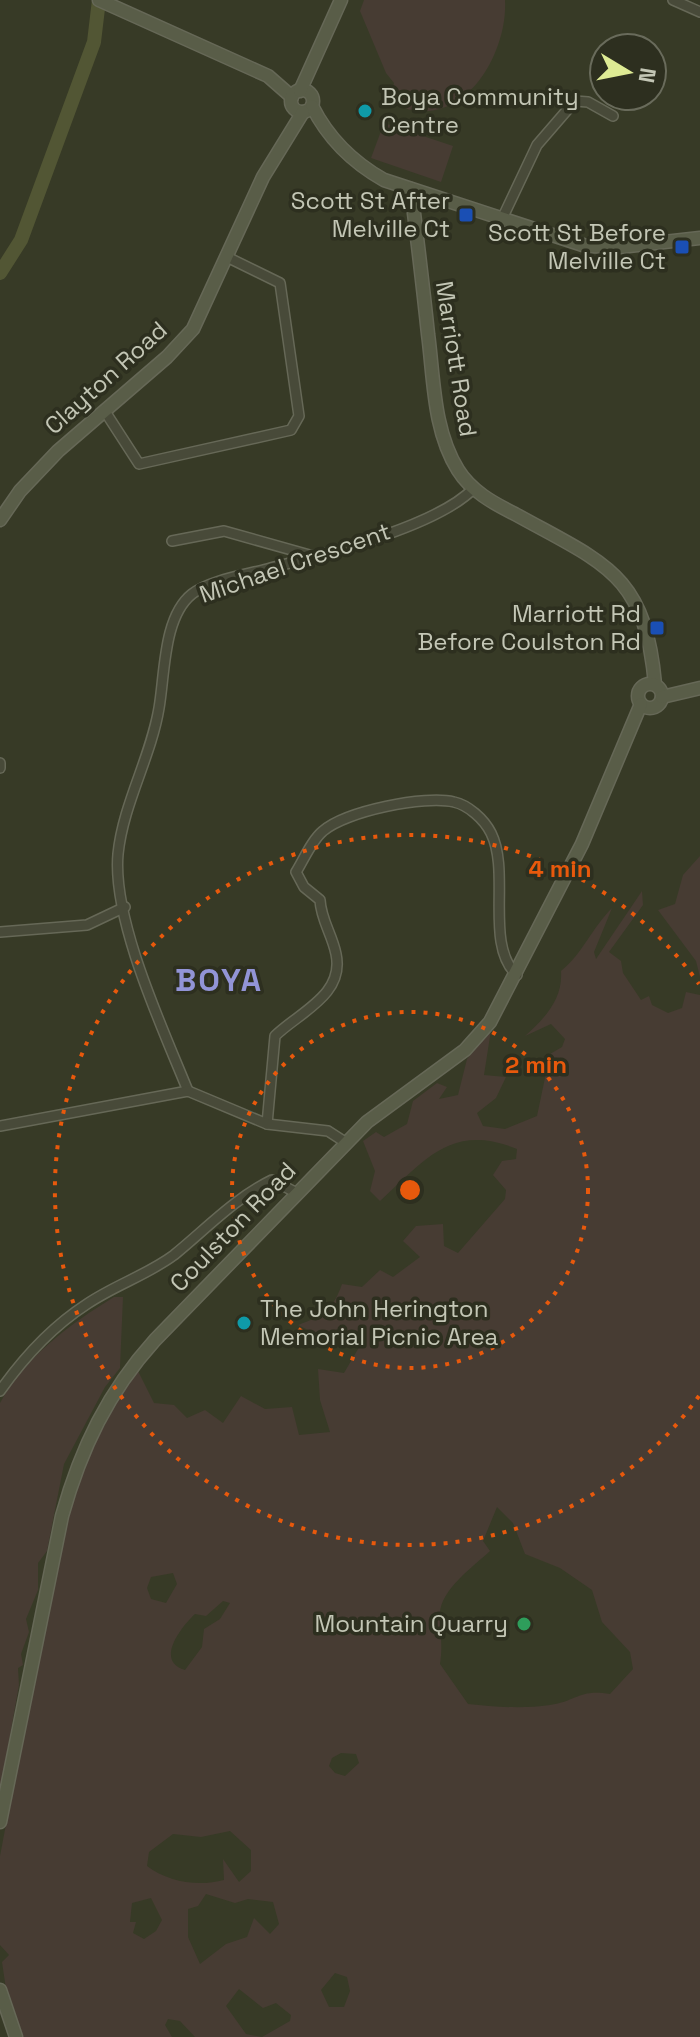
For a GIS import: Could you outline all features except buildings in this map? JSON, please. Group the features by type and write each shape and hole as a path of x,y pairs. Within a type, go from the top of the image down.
{"street":[{"path":"99,0 278,83 301,101 364,169 411,189 596,247 700,238"},
{"name":"Clayton Road","path":"0,520 20,491 58,451 106,413 193,329 263,177 290,130 310,70 341,0"},
{"path":"673,0 700,12"},
{"path":"502,219 537,145 575,101 588,102 613,116"},
{"name":"Marriott Road","path":"411,189 442,432 452,459 474,488 600,562 634,597 651,637 655,689 639,692 645,706"},
{"path":"106,413 139,464 291,430 299,416 280,283 227,257"},
{"name":"Michael Crescent","path":"188,1091 133,943 118,854 155,733 176,614 193,593 241,576 316,557 449,509 474,488"},
{"path":"172,541 224,531 316,557"},
{"path":"655,689 685,692 700,688"},
{"name":"Coulston Road","path":"0,1822 62,1516 89,1436 129,1368 295,1192 345,1142 393,1102 465,1050 490,1022 517,975 582,844 630,733 645,706 658,705 655,689"},
{"path":"267,1124 275,1036 323,999 334,978 338,958 321,918 320,900 304,887 296,872 323,831 348,818 430,800 454,802 474,812 491,833 497,855 503,960 517,975"},
{"path":"0,932 87,925 125,907"},
{"path":"0,1126 188,1091 267,1124 328,1131 345,1142"},
{"path":"0,1391 55,1329 88,1303 137,1280 173,1255 254,1189 272,1180 295,1192"},
{"path":"0,1990 16,2037"}],"shaded area":[{"path":"364,0 505,0 500,39 481,78 468,93 451,104 433,110 403,108 389,101 394,83 386,73 360,11"},
{"path":"384,123 453,146 441,182 371,158"},
{"path":"700,856 700,977 696,961 658,910 675,904 683,875"},
{"path":"642,891 643,905 609,952 621,961 623,973 641,1000 649,996 652,1005 668,1013 682,1008 686,992 700,995 700,2037 262,2037 195,2037 180,2021 168,2019 165,2025 172,2037 21,2037 7,1996 2,1962 9,1955 0,1945 0,1856 46,1613 79,1475 115,1405 138,1371 154,1403 174,1405 187,1418 205,1410 223,1423 241,1396 265,1409 292,1407 299,1435 330,1432 320,1400 318,1369 344,1373 361,1344 346,1331 328,1340 298,1325 326,1311 342,1284 362,1287 380,1270 393,1277 420,1257 403,1241 416,1226 443,1224 444,1246 458,1253 505,1199 506,1190 493,1175 502,1161 516,1159 517,1149 474,1140 456,1143 425,1160 380,1201 370,1191 375,1171 363,1141 376,1132 384,1137 407,1124 413,1101 437,1083 447,1087 439,1099 458,1095 467,1059 491,1030 484,1075 506,1077 496,1098 477,1113 483,1126 505,1129 537,1116 550,1054 562,1047 565,1039 551,1024 525,1036 546,1015 556,999 561,971 612,908 594,952 596,959","holes":["497,1507 513,1523 525,1554 560,1568 592,1590 602,1622 630,1652 633,1669 610,1694 584,1694 559,1703 530,1707 468,1704 440,1664 441,1605 452,1587 490,1551 483,1541","173,1573 177,1584 166,1603 151,1599 147,1588 151,1577","223,1601 230,1603 220,1619 204,1629 202,1647 185,1670 176,1666 171,1651 178,1635 195,1614 206,1616","341,1753 356,1754 359,1763 345,1776 335,1773 329,1766 332,1758","230,1831 251,1850 251,1871 239,1882 223,1859 224,1880 194,1883 164,1876 147,1866 149,1852 173,1834 201,1837","206,1894 235,1903 248,1899 273,1902 279,1924 270,1934 254,1918 247,1937 226,1944 200,1964 188,1937 188,1909 198,1906","151,1898 162,1920 156,1931 144,1939 133,1933 136,1922 130,1922 132,1903","335,1973 347,1977 350,1991 344,2007 329,2007 321,1990","239,1989 263,2008 276,2003 291,2015 290,2021 262,2037 246,2034 226,2006"]},
{"path":"114,1297 123,1297 120,1368 105,1387 64,1464 47,1551 38,1563 38,1590 26,1619 29,1632 21,1654 23,1665 18,1668 19,1685 0,1792 0,1403 35,1356 81,1318"}],"waterway":[{"path":"0,273 21,240 94,42 99,0"}],"place":[{"name":"Boya Community Centre","path":"365,111"},
{"name":"Scott St After Melville Ct","path":"466,215"},
{"name":"Scott St Before Melville Ct","path":"682,247"},
{"name":"Marriott Rd Before Coulston Rd","path":"657,628"},
{"name":"The John Herington Memorial Picnic Area","path":"244,1323"},
{"name":"Mountain Quarry","path":"524,1624"}],"district":[{"name":"BOYA","path":"219,980"}]}
